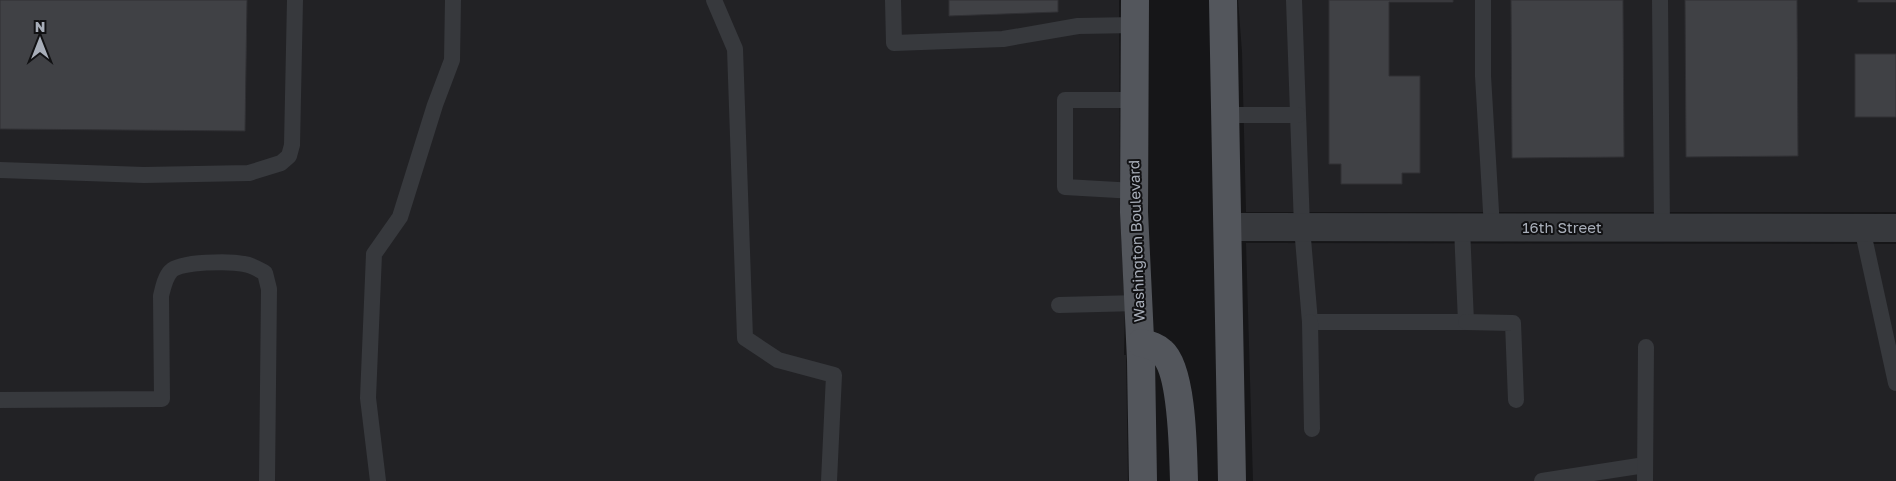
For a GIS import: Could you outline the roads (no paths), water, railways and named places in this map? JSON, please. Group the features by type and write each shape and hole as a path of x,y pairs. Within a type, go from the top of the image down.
{"main road":[{"path":"1223,0 1232,481"},
{"name":"Washington Boulevard","path":"1135,13 1135,191 1141,343 1143,481"},
{"path":"1141,343 1153,346 1163,352 1174,369 1183,436 1184,481"}],"street":[{"name":"16th Street","path":"1228,228 1896,228"}],"lane":[{"path":"0,170 144,175 249,173 281,163 289,156 292,145 295,0"},
{"path":"378,481 368,398 374,254 400,217 432,113 452,60 453,0"},
{"path":"714,0 735,49 745,338 778,360 834,375 829,481"},
{"path":"894,0 894,43 1002,39 1078,26 1135,13"},
{"path":"1294,0 1302,227 1310,322 1312,429"},
{"path":"1482,0 1483,76 1492,228"},
{"path":"1660,0 1662,228"},
{"path":"1135,100 1065,100 1065,187 1135,191"},
{"path":"1226,115 1298,115"},
{"path":"1462,228 1466,322"},
{"path":"1862,228 1896,383"},
{"path":"0,400 162,399 161,296 171,270 184,264 242,263 256,267 265,273 269,289 267,481"},
{"path":"1059,305 1139,304"},
{"path":"1310,322 1513,323 1516,400"},
{"path":"1542,481 1645,473 1646,347"}]}
